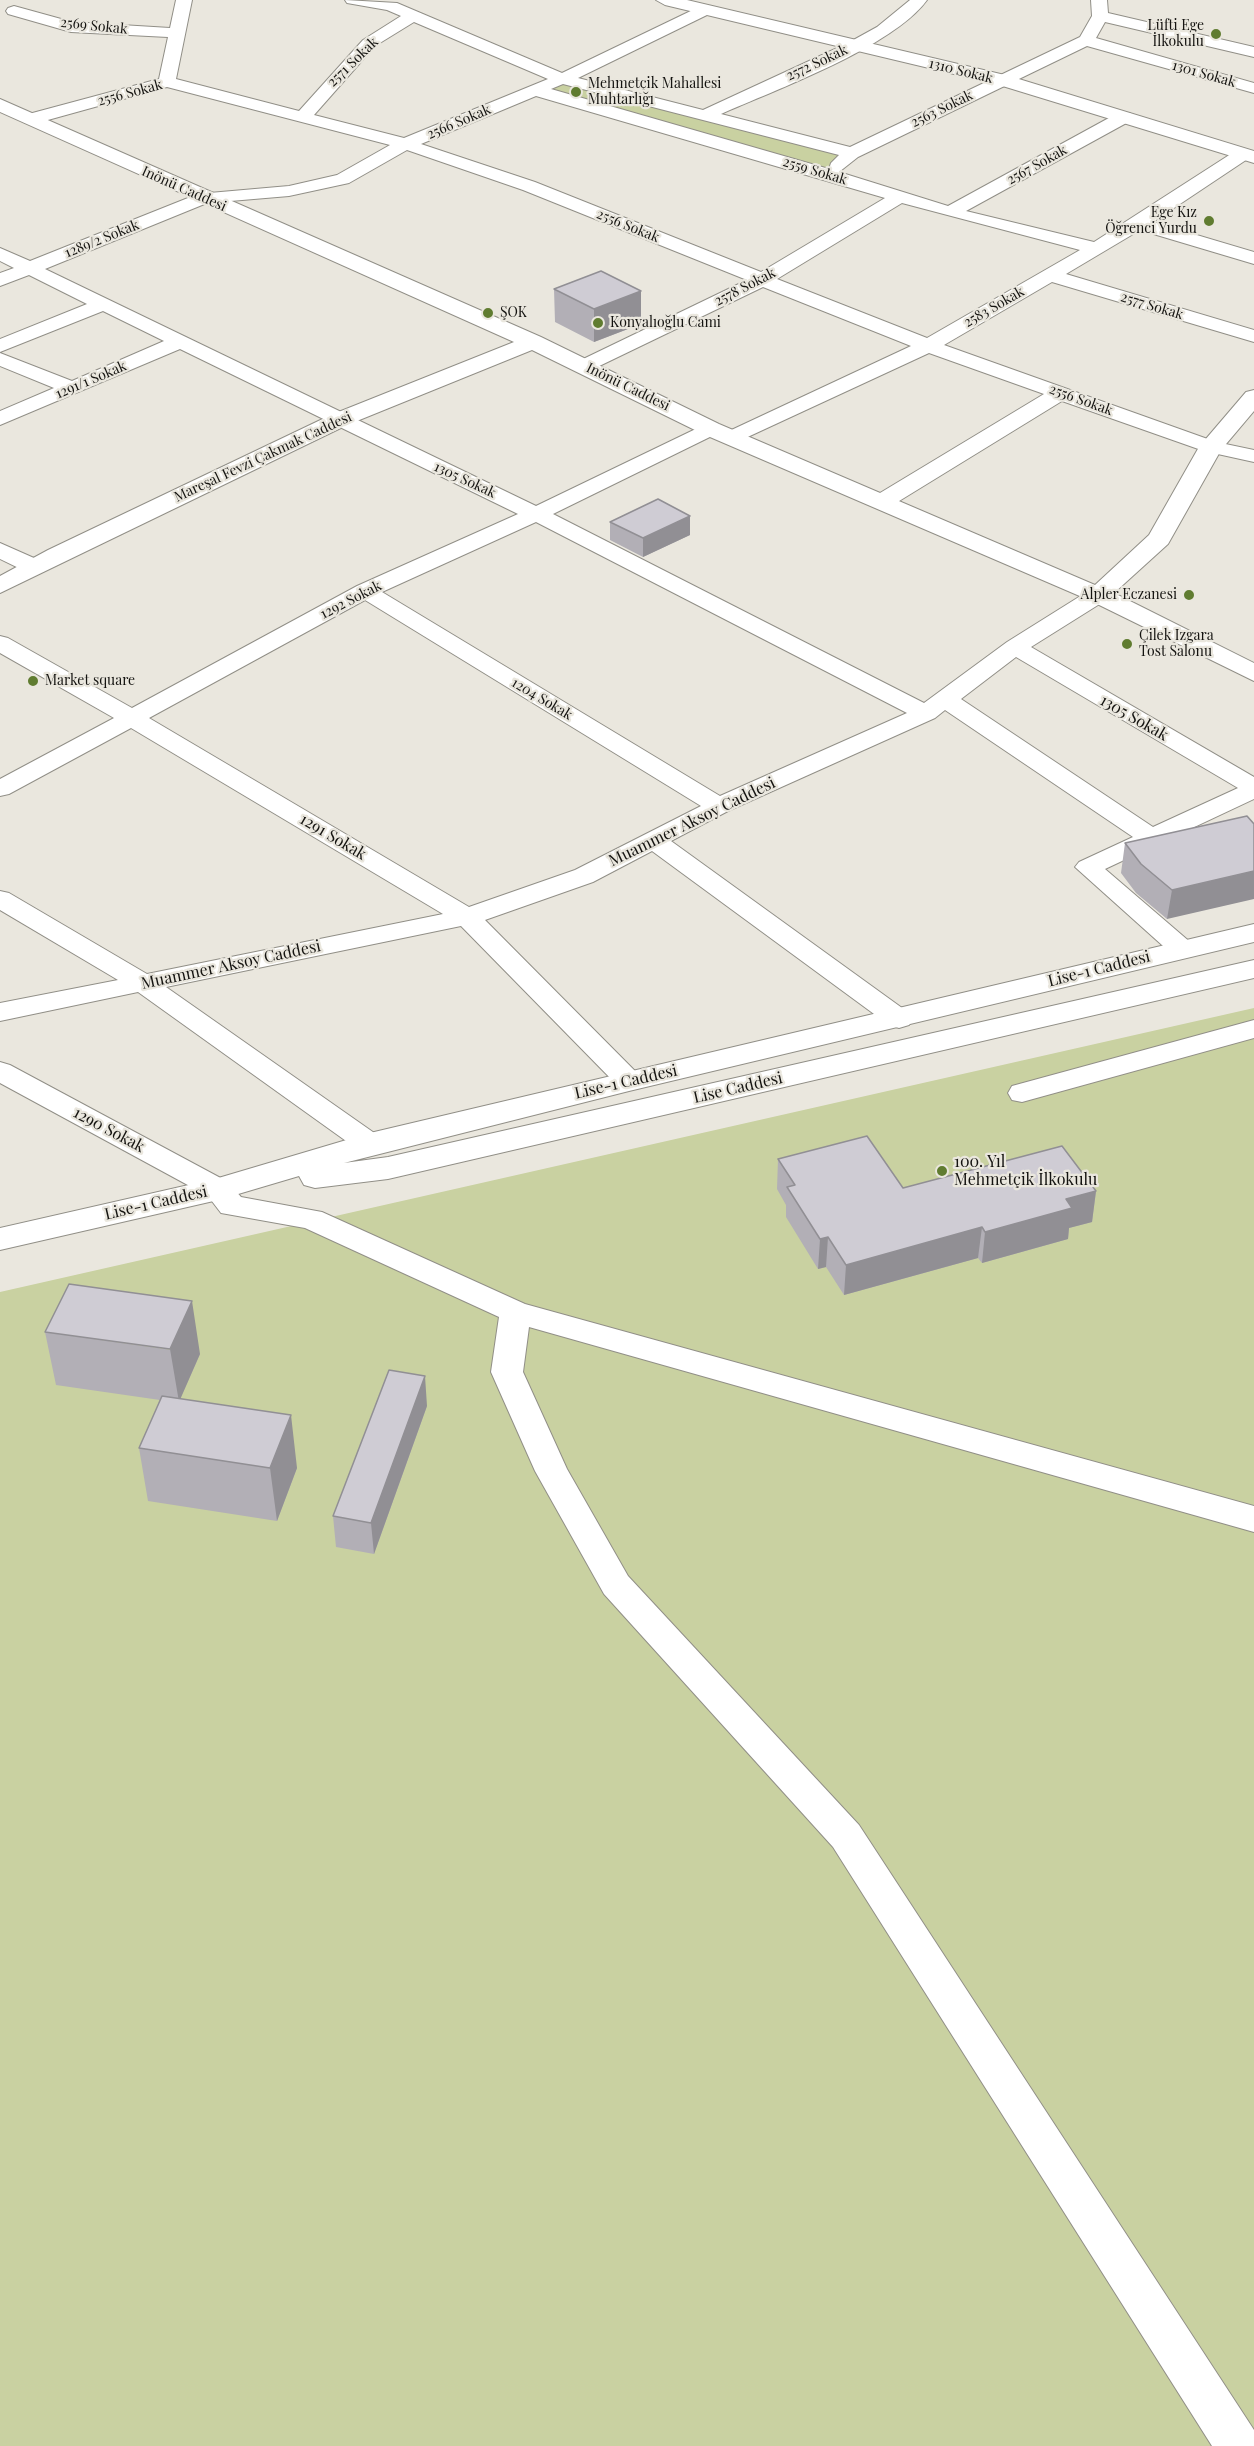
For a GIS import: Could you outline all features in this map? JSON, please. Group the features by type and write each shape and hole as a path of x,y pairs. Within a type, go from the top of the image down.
{"street":[{"path":"167,82 184,0"},
{"name":"2559 Sokak","path":"353,0 391,6 562,79 707,114 852,153"},
{"name":"1310 Sokak","path":"665,0 1002,80 1248,155"},
{"name":"2572 Sokak","path":"707,114 857,45 913,10 919,0"},
{"path":"7,13 40,3"},
{"path":"1086,40 1099,8 1254,52"},
{"name":"2566 Sokak","path":"204,198 289,191 343,179 405,144 562,79 705,10"},
{"name":"2569 Sokak","path":"7,13 71,27 177,33"},
{"name":"2571 Sokak","path":"301,118 369,43 413,15"},
{"name":"2563 Sokak","path":"828,174 852,153 1086,40"},
{"name":"1301 Sokak","path":"1086,40 1254,88"},
{"name":"2556 Sokak","path":"31,119 167,82 405,144 529,186 928,346 1211,447 1254,456"},
{"name":"2559 Sokak","path":"535,90 828,174 950,212 1096,248"},
{"name":"Inönü Caddesi","path":"0,105 204,198 533,342 722,433 1098,595 1254,673"},
{"name":"2567 Sokak","path":"950,212 1124,117"},
{"name":"2583 Sokak","path":"722,433 928,346 1138,224 1248,155"},
{"name":"2578 Sokak","path":"584,366 762,280 899,197"},
{"name":"1289/2 Sokak","path":"0,280 204,198"},
{"path":"1138,224 1254,258"},
{"name":"1305 Sokak","path":"0,254 339,420 935,706 1149,836"},
{"name":"2577 Sokak","path":"1049,275 1254,336"},
{"path":"0,346 104,304"},
{"name":"1291/1 Sokak","path":"0,419 181,341"},
{"name":"Mareşal Fevzi Çakmak Caddesi","path":"0,586 339,420 533,342"},
{"path":"0,359 72,388"},
{"path":"884,501 1060,393"},
{"name":"Muammer Aksoy Caddesi","path":"0,1012 467,917 584,876 719,806 935,706 1015,647 1098,595 1159,539 1211,447 1254,397"},
{"name":"1292 Sokak","path":"0,789 365,591 722,433"},
{"path":"0,550 35,567"},
{"name":"1204 Sokak","path":"365,591 719,806"},
{"name":"1291 Sokak","path":"0,643 132,718 467,917 629,1081"},
{"name":"1305 Sokak","path":"1015,647 1254,788"},
{"name":"1305 Sokak","path":"1181,948 1088,867 1254,788"},
{"path":"653,840 899,1019"},
{"path":"0,899 143,983 370,1144"},
{"name":"Lise-1 Caddesi","path":"0,1239 218,1189 370,1144 899,1019 1181,948 1254,933"},
{"name":"Lise Caddesi","path":"218,1189 388,1168 1254,969"},
{"path":"1022,1093 1254,1029"},
{"name":"1290 Sokak","path":"0,1071 218,1189 232,1206 311,1219 515,1312 1254,1519"},
{"path":"515,1312 507,1372 550,1471 616,1585 846,1836 1238,2446"}],"green space":[{"path":"562,79 852,153 828,174 535,90"},
{"path":"1254,1008 1254,2446 0,2446 0,1292"}],"building":[{"path":"601,271 641,291 594,309 554,289"},
{"path":"658,499 690,516 643,538 610,522"},
{"path":"1247,816 1254,824 1254,871 1172,890 1141,864 1125,843"},
{"path":"867,1136 903,1188 1062,1146 1096,1191 1066,1199 1072,1208 985,1232 982,1227 846,1265 828,1237 820,1239 787,1187 795,1185 778,1159"},
{"path":"69,1284 192,1301 170,1349 45,1332"},
{"path":"389,1370 425,1376 371,1523 333,1516"},
{"path":"162,1396 291,1415 270,1468 139,1448"}],"place":[{"name":"Lüfti Ege İlkokulu","path":"1216,34"},
{"name":"Mehmetçik Mahallesi Muhtarlığı","path":"576,92"},
{"name":"Ege Kız Öğrenci Yurdu","path":"1209,221"},
{"name":"ŞOK","path":"488,313"},
{"name":"Konyalıoğlu Cami","path":"598,323"},
{"name":"Alpler Eczanesi","path":"1189,595"},
{"name":"Çilek Izgara Tost Salonu","path":"1127,644"},
{"name":"Market square","path":"33,681"},
{"name":"100. Yıl Mehmetçik İlkokulu","path":"942,1171"}]}
